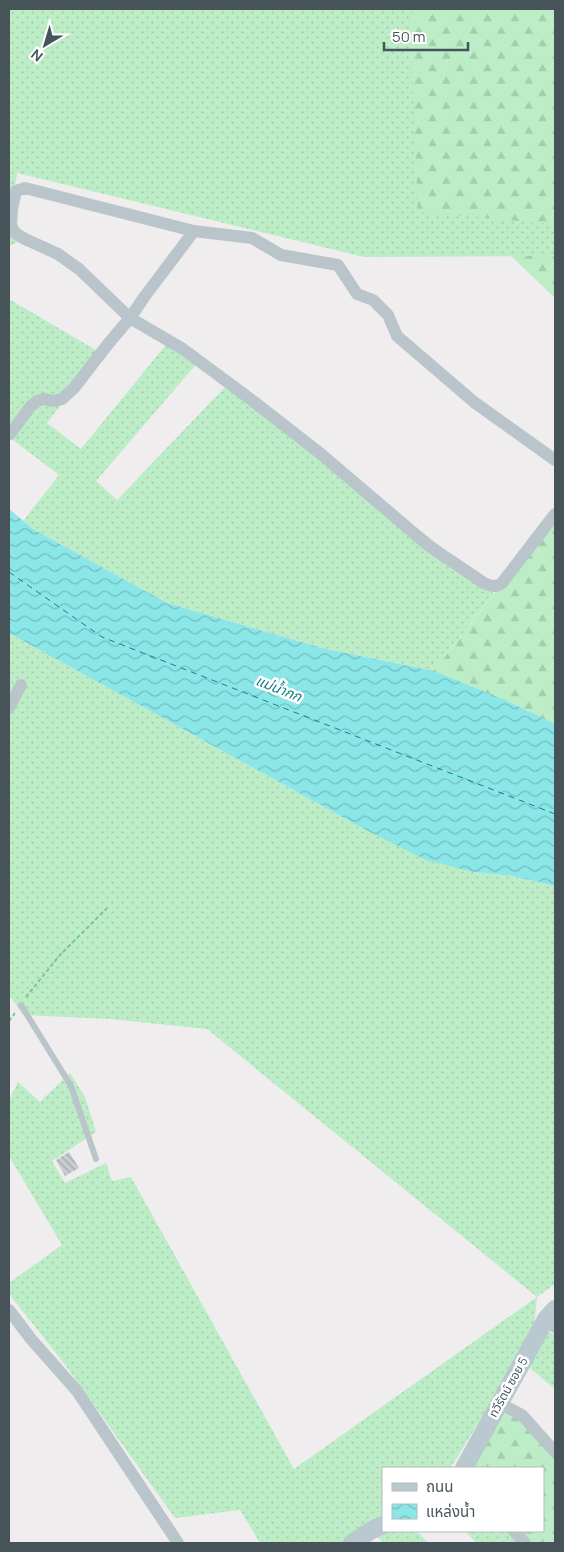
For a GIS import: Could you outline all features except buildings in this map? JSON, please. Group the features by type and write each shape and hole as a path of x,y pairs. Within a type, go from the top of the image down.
{"street":[{"path":"555,460 474,402 397,336 388,315 373,300 357,294 338,265 281,255 252,238 194,231 25,188 16,191 11,226 15,233 58,254 79,269 130,318 183,349 245,395 320,454 429,546 484,583 492,586 498,586 502,583 555,514"},
{"path":"10,434 37,401 62,399 74,388 130,318 194,231"},
{"path":"9,708 22,685"},
{"path":"9,1310 14,1326 31,1339 77,1391 178,1543"},
{"name":"ทวีรัตน์ ซอย 5","path":"465,1467 500,1403 552,1318"},
{"path":"500,1403 522,1415 555,1452"},
{"path":"352,1543 372,1530 382,1526"},
{"path":"515,1532 525,1543"}],"lane":[{"path":"20,1005 71,1086 96,1159"}],"path":[{"path":"9,1021 59,956 107,908"}],"green space":[{"path":"9,9 555,9 555,256 364,257 17,173 12,214 25,239 9,246"},
{"path":"413,9 555,9 555,224 418,212 410,25"},
{"path":"511,256 555,256 555,298"},
{"path":"9,299 101,353 47,423 81,449 169,341 199,361 96,481 117,500 229,383 492,586 493,594 434,671 322,648 167,603 33,529 23,521 59,475 9,437"},
{"path":"555,510 555,725 434,671"},
{"path":"9,633 362,828 473,872 512,876 555,886 555,1284 537,1297 207,1029 110,1019 23,1015 9,995"},
{"path":"70,1073 85,1097 96,1132 52,1161 65,1183 106,1163 112,1181 131,1177 294,1469 537,1297 534,1327 451,1467 382,1467 382,1519 341,1543 260,1543 240,1510 175,1518 63,1362 9,1294 9,1283 62,1245 9,1156 9,1100 18,1082 40,1102"},
{"path":"547,1331 555,1335 555,1389 526,1365"},
{"path":"499,1403 555,1452 555,1543 525,1543 515,1532 544,1532 544,1467 465,1467"},
{"path":"372,1530 382,1530 382,1532 418,1532 428,1543 383,1543"},
{"path":"466,1532 515,1532 525,1543 476,1543"}],"water":[{"name":"แม่น้ำกก","path":"9,509 33,529 167,603 322,648 434,671 505,700 555,724 555,886 512,876 473,872 426,860 362,828 9,633"}],"ferry route":[{"path":"9,572 102,637 555,814"}]}
